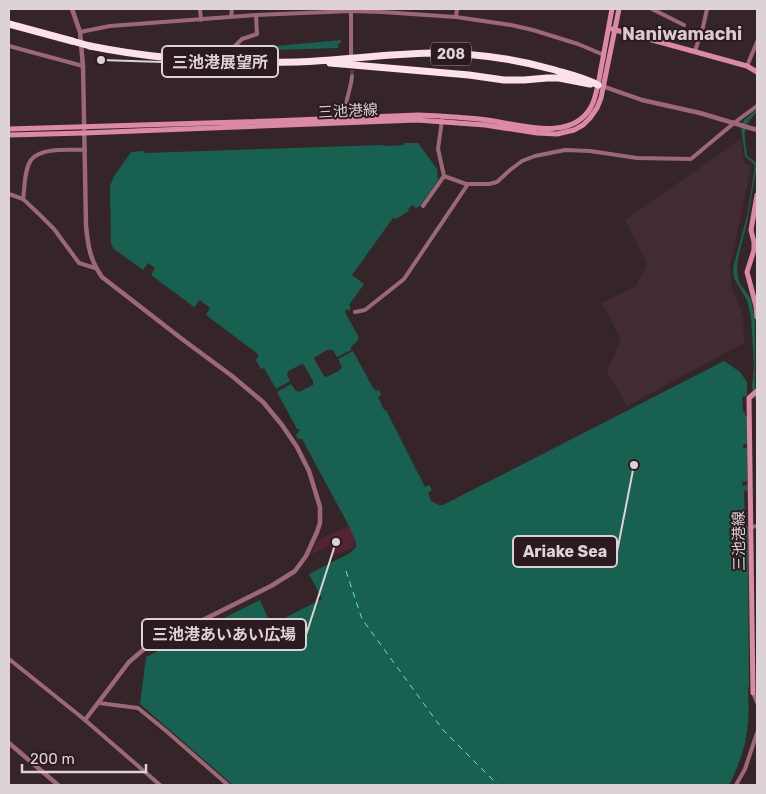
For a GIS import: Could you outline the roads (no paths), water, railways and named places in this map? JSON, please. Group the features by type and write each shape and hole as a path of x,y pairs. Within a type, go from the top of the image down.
{"highway":[{"name":"208","path":"9,24 90,46 140,55 192,60 250,63 300,62 432,53 475,55 541,66 584,78 601,86"},
{"name":"208","path":"300,62 452,73 513,80 559,78 601,86"}],"main road":[{"name":"三池港線","path":"9,129 395,115 486,120 547,129 565,127 573,124 586,114 592,106 601,86 612,29 612,9"},
{"name":"三池港線","path":"601,86 604,55 618,9"},
{"path":"612,29 747,66 757,72"},
{"name":"三池港線","path":"9,135 304,125 442,118"},
{"path":"757,196 751,230 754,250 747,272 757,317"},
{"name":"三池港線","path":"753,693 754,526 749,398 755,393"}],"street":[{"path":"72,9 80,32 83,66 86,226 88,248 95,268 102,277 264,402 297,447 309,471 320,507 318,532 306,556 295,571 271,586 143,650 129,662 84,720"},
{"path":"200,9 201,20"},
{"path":"232,9 232,17"},
{"path":"456,17 457,9"},
{"path":"652,9 684,25"},
{"path":"695,51 707,9"},
{"path":"80,32 110,26 256,15 325,10 383,10 456,17 511,25 578,44 604,55"},
{"path":"351,11 351,54"},
{"path":"206,48 234,47 242,39 257,34 256,15"},
{"path":"747,66 757,42"},
{"path":"9,46 83,66"},
{"path":"345,117 346,102 352,76"},
{"path":"601,86 642,100 757,130"},
{"path":"444,176 468,184 489,184 498,182 522,161 535,156 565,150 590,151 637,158 691,159 757,106"},
{"path":"423,206 444,176 438,149 442,118"},
{"path":"23,199 26,172 30,160 37,154 45,151 85,150"},
{"path":"355,312 365,310 404,279 468,184"},
{"path":"9,194 23,199 54,229 79,263 95,268"},
{"path":"754,242 757,250"},
{"path":"9,659 160,785"},
{"path":"753,693 757,702"},
{"path":"99,703 138,708 228,785"},
{"path":"736,785 745,768 757,733"},
{"path":"9,742 58,785"}],"tunnel":[{"path":"352,64 352,76"}],"place":[{"name":"三池港展望所","path":"101,60"},
{"name":"Ariake Sea","path":"634,465"},
{"name":"三池港あいあい広場","path":"336,542"}],"district":[{"name":"Naniwamachi","path":"682,34"}]}
